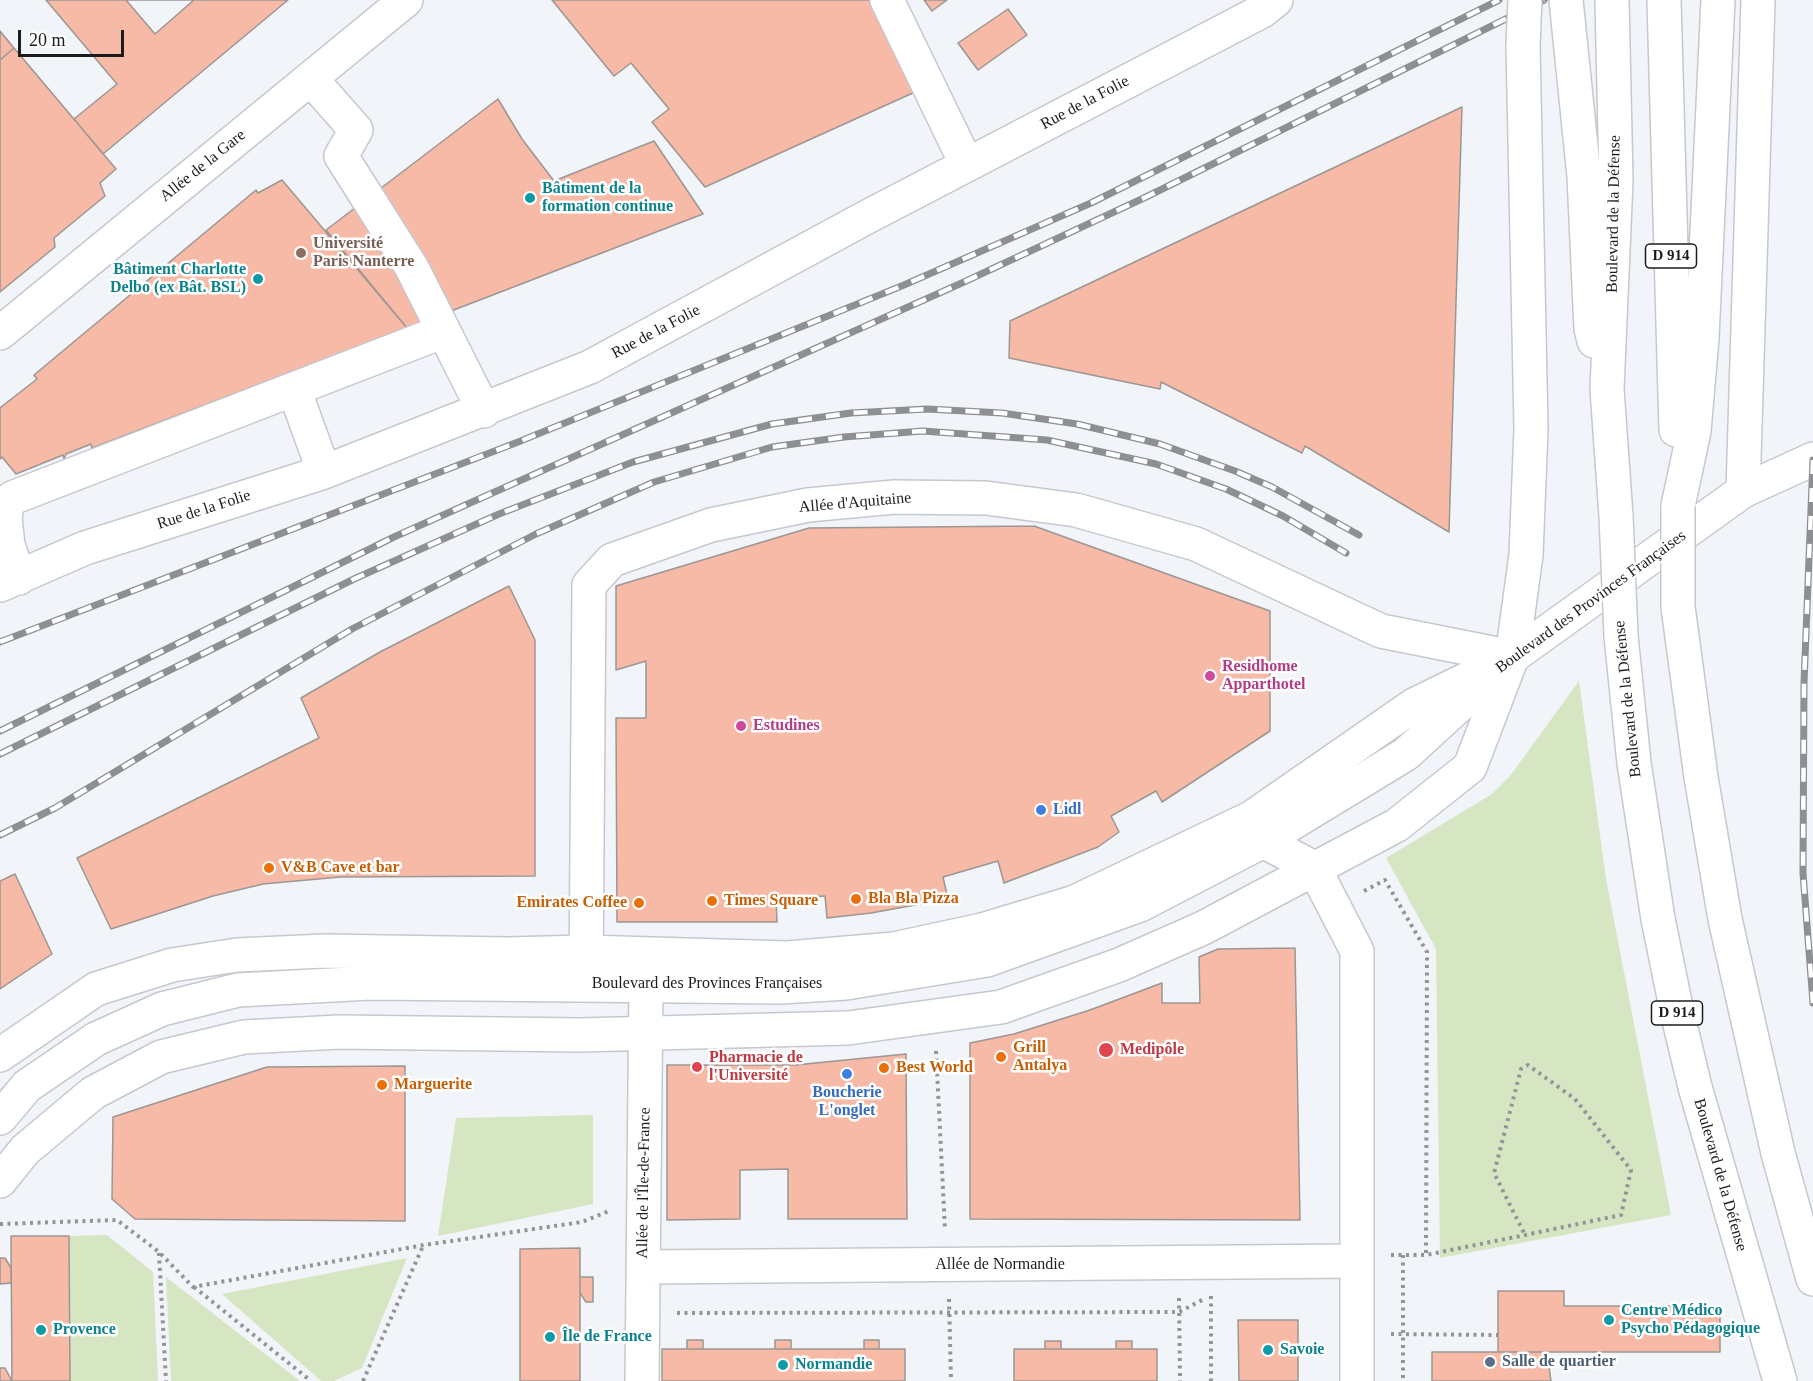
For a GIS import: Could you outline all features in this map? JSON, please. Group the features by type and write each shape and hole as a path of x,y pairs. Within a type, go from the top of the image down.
{"main road":[{"name":"Allée de la Gare","path":"0,333 406,0"},
{"path":"887,0 967,165"},
{"name":"Rue de la Folie","path":"9,582 85,548 324,472 484,411 590,367 1262,10 1276,0"},
{"path":"0,1181 25,1150 93,1093 161,1057 244,1037 339,1032 646,1034 848,1028 1001,1008 1130,960 1203,928 1397,825 1470,767 1512,657 1526,555 1531,429 1523,45 1526,0"},
{"path":"1678,506 1694,431 1702,338 1718,0"},
{"path":"1743,491 1758,0"},
{"name":"D 914","path":"1664,3 1678,506 1678,607 1701,777 1725,919 1778,1153 1813,1279"},
{"name":"Boulevard de la Défense","path":"1612,9 1616,181 1607,389 1621,636 1635,774 1658,919 1677,1012 1695,1087 1780,1381"},
{"path":"1567,14 1584,176 1591,329 1607,389"},
{"path":"310,79 356,130 341,156 412,268 484,411"},
{"path":"9,582 6,518 7,506 12,498 444,331"},
{"path":"294,389 324,472"},
{"name":"Boulevard des Provinces Françaises","path":"0,1118 27,1086 96,1039 162,1009 238,990 586,968 646,984 781,987 846,983 987,960 1140,904 1263,841 1406,754 1512,657 1743,491 1813,459"},
{"name":"Allée d'Aquitaine","path":"586,968 589,585 612,560 711,525 808,505 872,499 986,498 1076,510 1196,544 1381,631 1512,657"},
{"path":"0,1055 96,989 172,966 237,955 325,951 507,954 586,968 788,958 894,949 982,930 1075,902 1251,818 1414,705 1512,657"},
{"path":"1263,841 1314,868 1358,951 1357,1381"},
{"name":"Allée de l'Île-de-France","path":"642,1381 646,984"},
{"name":"Allée de Normandie","path":"643,1267 1357,1261"}],"path":[{"path":"1336,908 1385,880 1427,952 1426,1255 1525,1235 1621,1215 1631,1170 1575,1099 1528,1065 1521,1069 1494,1173 1525,1235"},
{"path":"946,1046 936,1049 946,1265 951,1312 951,1381"},
{"path":"193,1287 424,1245 582,1222 644,1197"},
{"path":"0,1224 117,1221 159,1252 193,1287 311,1381"},
{"path":"363,1381 424,1245"},
{"path":"159,1252 166,1381"},
{"path":"1403,1255 1403,1381"},
{"path":"643,1313 1179,1312 1211,1296 1246,1263"},
{"path":"1180,1264 1180,1381"},
{"path":"1211,1296 1211,1381"},
{"path":"1357,1334 1498,1335"}],"green space":[{"path":"1579,681 1606,879 1671,1215 1440,1258 1436,949 1386,858 1492,794 1510,776"},
{"path":"593,1115 593,1204 438,1236 456,1118"},
{"path":"107,1235 153,1272 158,1381 70,1381 69,1236"},
{"path":"407,1258 362,1368 334,1381 321,1381 222,1294"},
{"path":"166,1277 300,1381 171,1381"}],"building":[{"path":"46,0 288,0 103,154 74,119 117,84"},
{"path":"126,0 194,0 155,34"},
{"path":"552,0 872,0 915,92 705,187 652,122 669,109 631,63 614,76"},
{"path":"924,0 947,0 932,11"},
{"path":"1008,9 1027,35 978,70 958,43"},
{"path":"0,31 14,48 0,60"},
{"path":"14,48 116,169 100,183 105,196 54,238 55,247 0,292 0,60"},
{"name":"Bâtiment de la formation continue","path":"498,99 522,139 554,181 654,141 703,214 407,328 326,230"},
{"path":"1462,107 1449,532 1305,446 1302,453 1161,382 1160,389 1009,358 1010,321"},
{"name":"Bâtiment Charlotte Delbo (ex Bât. BSL)","path":"282,180 407,328 92,448 91,444 66,454 64,459 63,455 16,474 2,457 0,459 0,408 37,379 34,375 256,190 258,193"},
{"path":"1034,526 1270,611 1270,731 1162,802 1156,791 1111,816 1119,832 1098,847 1004,883 998,861 943,877 948,899 871,913 827,918 825,896 776,899 777,922 617,922 616,718 646,718 646,661 616,670 616,586 809,528"},
{"path":"509,586 535,640 535,876 340,877 263,884 213,896 111,929 77,858 319,738 301,698 380,652"},
{"path":"15,874 52,954 0,989 0,881"},
{"path":"1295,948 1300,1220 970,1219 970,1043 1014,1034 1090,1010 1162,983 1162,1003 1200,1003 1199,957 1218,949"},
{"path":"906,1054 907,1219 788,1219 788,1169 740,1170 740,1219 667,1220 667,1065 795,1065"},
{"path":"405,1066 405,1221 135,1219 112,1199 113,1117 267,1067"},
{"name":"Provence","path":"11,1236 69,1236 70,1381 12,1381"},
{"name":"Île de France","path":"580,1248 580,1381 520,1381 520,1249"},
{"path":"0,1258 5,1258 11,1268 11,1283 0,1284"},
{"path":"580,1277 593,1277 593,1302 586,1302 580,1293"},
{"name":"Centre Médico Psycho Pédagogique","path":"1498,1291 1564,1291 1564,1306 1720,1306 1720,1352 1498,1352"},
{"name":"Savoie","path":"1238,1320 1298,1320 1298,1381 1239,1381"},
{"path":"687,1340 703,1340 703,1349 687,1349"},
{"path":"775,1340 791,1340 791,1349 775,1349"},
{"path":"864,1340 879,1340 879,1349 864,1349"},
{"path":"1045,1341 1061,1341 1061,1349 1045,1349"},
{"path":"1116,1341 1132,1341 1132,1349 1116,1349"},
{"name":"Normandie","path":"662,1349 905,1349 905,1381 662,1381"},
{"path":"1014,1349 1157,1349 1157,1381 1014,1381"},
{"name":"Salle de quartier","path":"1432,1352 1547,1352 1551,1381 1432,1381"},
{"path":"0,1368 5,1368 12,1381 0,1381"}],"railway":[{"path":"0,642 518,442 904,285 1091,203 1499,0"},
{"path":"0,731 394,537 964,282 1146,197 1544,0"},
{"path":"0,754 354,579 499,514 633,462 772,424 851,413 927,409 1002,413 1077,424 1160,444 1235,471 1272,487 1359,535"},
{"path":"0,835 55,808 352,629 536,534 654,482 772,447 844,437 923,431 1047,440 1156,464 1226,489 1283,516 1346,553"},
{"path":"1813,460 1804,683 1803,873 1813,1003"}],"place":[{"name":"Bâtiment de la formation continue","path":"530,198"},
{"name":"Université Paris Nanterre","path":"301,253"},
{"name":"Bâtiment Charlotte Delbo (ex Bât. BSL)","path":"258,279"},
{"name":"Residhome Apparthotel","path":"1210,676"},
{"name":"Estudines","path":"741,726"},
{"name":"Lidl","path":"1041,810"},
{"name":"V&B Cave et bar","path":"269,868"},
{"name":"Bla Bla Pizza","path":"856,899"},
{"name":"Times Square","path":"712,901"},
{"name":"Emirates Coffee","path":"639,903"},
{"name":"Medipôle","path":"1106,1050"},
{"name":"Grill Antalya","path":"1001,1057"},
{"name":"Pharmacie de l'Université","path":"697,1067"},
{"name":"Best World","path":"884,1068"},
{"name":"Boucherie L'onglet","path":"847,1074"},
{"name":"Marguerite","path":"382,1085"},
{"name":"Centre Médico Psycho Pédagogique","path":"1609,1320"},
{"name":"Provence","path":"41,1330"},
{"name":"Île de France","path":"550,1337"},
{"name":"Savoie","path":"1268,1350"},
{"name":"Salle de quartier","path":"1490,1362"},
{"name":"Normandie","path":"783,1365"}]}
